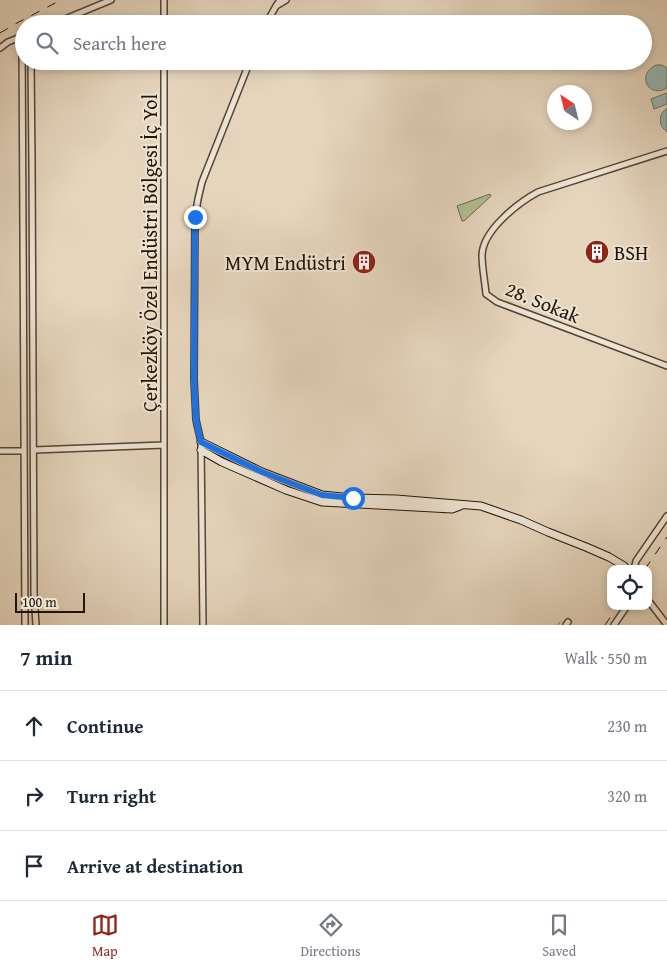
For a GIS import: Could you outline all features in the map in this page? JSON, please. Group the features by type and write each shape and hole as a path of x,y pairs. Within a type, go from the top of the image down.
{"street":[{"path":"75,15 111,0"},
{"path":"164,0 164,15"},
{"path":"271,15 280,0"},
{"path":"276,6 286,0"},
{"path":"0,48 15,39"},
{"path":"23,70 25,625"},
{"path":"31,70 34,592 36,625"},
{"name":"Çerkezköy Özel Endüstri Bölgesi İç Yol","path":"164,70 164,625"},
{"path":"203,625 201,446 196,420 194,379 195,217 202,182 246,70"},
{"name":"28. Sokak","path":"667,150 538,192 527,198 506,214 492,231 484,245 482,254 486,294 497,302 667,366"},
{"path":"34,450 164,445"},
{"path":"201,446 322,495 481,506 521,520 609,557 622,565"},
{"path":"0,451 24,451"},
{"path":"635,565 667,516"},
{"path":"652,605 667,625"},
{"path":"614,625 624,610"}],"green space":[{"path":"490,194 491,196 462,221 457,206"}],"water":[{"path":"656,65 662,65 667,68 667,88 660,91 654,90 647,84 647,74"},
{"path":"667,93 667,104 654,109 651,99"},
{"path":"667,108 667,132 660,120"}],"railway":[{"path":"32,15 61,0"},
{"path":"0,33 15,24"},
{"path":"648,565 667,537"},
{"path":"605,625 615,610"}],"place":[{"name":"BSH","path":"597,252"},
{"name":"MYM Endüstri","path":"364,262"}],"route":[{"path":"195,217 194,379 196,420 201,442 262,472 322,495 353,498"}]}
